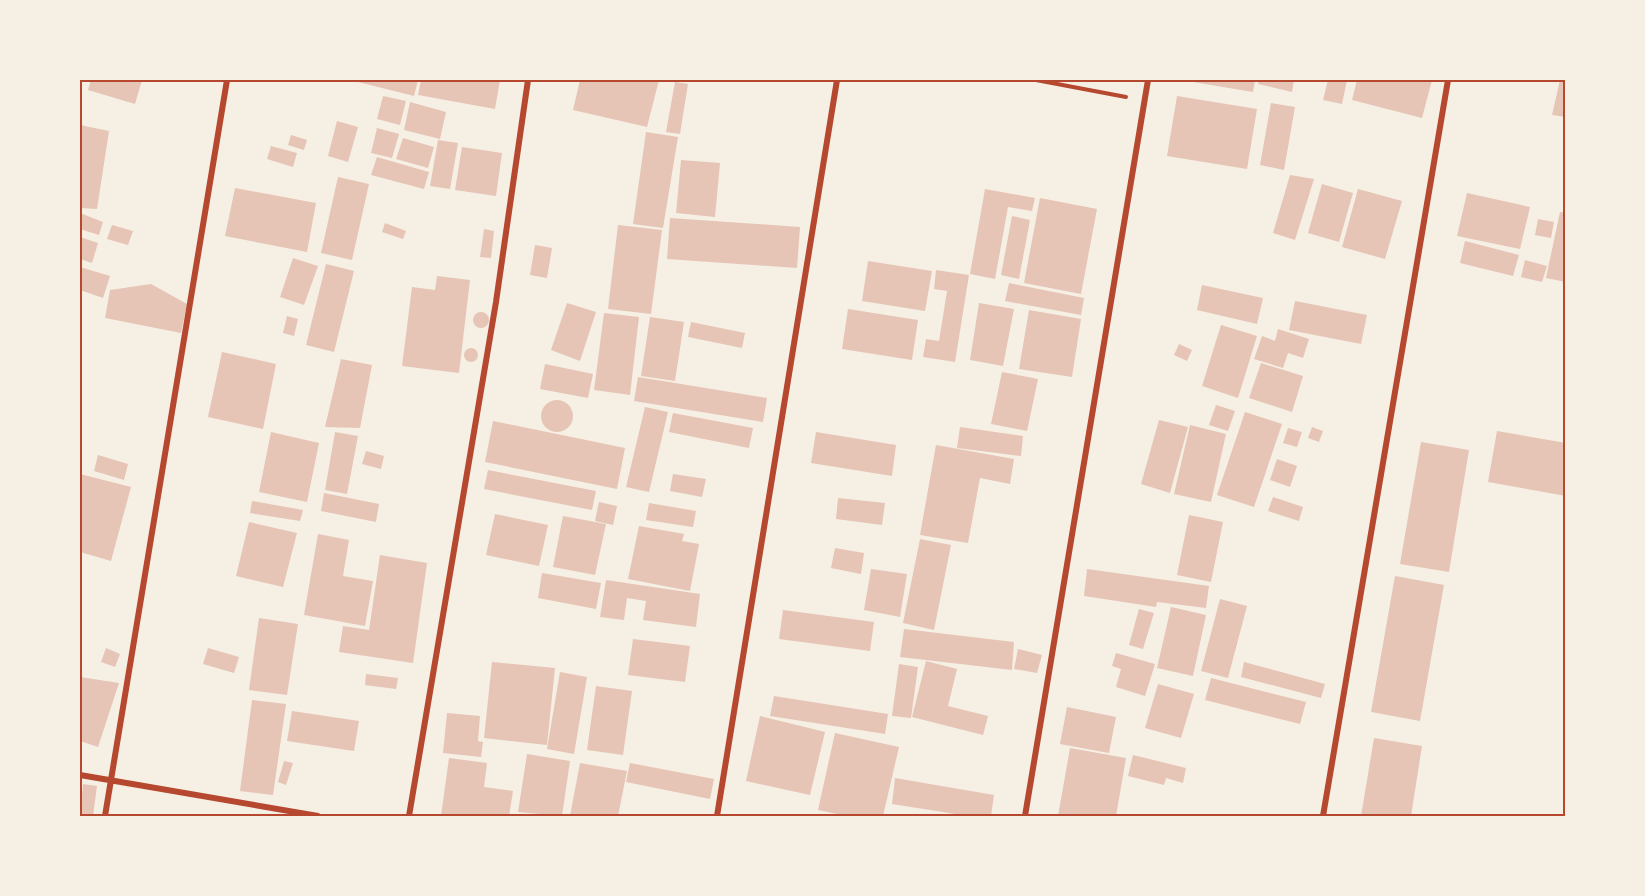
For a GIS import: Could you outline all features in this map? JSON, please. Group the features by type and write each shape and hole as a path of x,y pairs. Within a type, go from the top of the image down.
{"street":[{"path":"105,816 227,80"},
{"path":"409,816 496,302 528,80"},
{"path":"717,816 837,80"},
{"path":"1025,816 1148,80"},
{"path":"1323,816 1448,80"},
{"path":"80,775 318,816"}],"path":[{"path":"1036,80 1145,101"}],"building":[{"path":"91,80 142,80 135,104 88,90"},
{"path":"350,80 418,80 414,96"},
{"path":"421,80 500,80 495,109 418,95"},
{"path":"580,80 659,80 647,127 573,110"},
{"path":"1194,80 1255,80 1253,92 1193,82"},
{"path":"1259,80 1294,80 1292,92 1258,84"},
{"path":"1328,80 1347,80 1342,104 1323,100"},
{"path":"1357,80 1432,80 1422,118 1352,100"},
{"path":"1560,80 1566,80 1566,117 1552,115"},
{"path":"675,82 688,84 680,134 666,132"},
{"path":"383,96 406,101 400,125 377,119"},
{"path":"1177,96 1257,109 1247,169 1167,156"},
{"path":"410,102 446,112 440,139 404,130"},
{"path":"1271,103 1295,107 1284,170 1260,165"},
{"path":"337,121 358,127 348,162 328,156"},
{"path":"80,125 109,131 97,209 80,208"},
{"path":"377,128 399,134 392,158 371,153"},
{"path":"646,132 678,137 663,228 633,224"},
{"path":"291,135 307,140 304,150 288,145"},
{"path":"403,138 434,147 428,168 396,159"},
{"path":"438,140 458,143 450,189 430,186"},
{"path":"271,146 297,153 293,167 267,159"},
{"path":"462,147 502,153 496,196 455,190"},
{"path":"377,157 429,172 424,189 371,175"},
{"path":"681,160 720,163 715,217 676,213"},
{"path":"1290,175 1314,179 1295,240 1273,233"},
{"path":"338,177 369,184 352,260 321,253"},
{"path":"1322,184 1353,193 1339,242 1308,233"},
{"path":"235,188 316,203 307,252 225,236"},
{"path":"985,189 1035,198 1032,211 1008,207 995,279 970,274"},
{"path":"1358,189 1402,201 1385,259 1342,247"},
{"path":"1467,193 1530,207 1520,249 1457,236"},
{"path":"1040,198 1097,209 1081,294 1024,283"},
{"path":"1560,212 1566,213 1566,282 1546,278"},
{"path":"80,213 103,222 99,235 80,229"},
{"path":"1012,216 1030,220 1019,279 1001,275"},
{"path":"670,218 800,227 797,268 667,259"},
{"path":"1538,219 1554,222 1551,238 1535,235"},
{"path":"385,223 406,231 403,239 382,232"},
{"path":"112,225 133,231 128,245 107,239"},
{"path":"618,225 662,230 651,314 608,309"},
{"path":"484,229 494,231 491,258 480,257"},
{"path":"80,237 98,243 92,263 80,259"},
{"path":"1465,241 1519,255 1513,276 1460,263"},
{"path":"535,245 552,248 547,278 530,275"},
{"path":"293,258 318,266 304,305 280,297"},
{"path":"1525,260 1547,266 1542,282 1521,277"},
{"path":"868,261 932,271 925,311 862,301"},
{"path":"326,264 354,271 334,352 306,345"},
{"path":"80,267 110,276 103,298 80,290"},
{"path":"936,270 969,275 955,362 923,357 926,339 939,341 947,291 934,289"},
{"path":"437,276 470,280 459,373 402,366 412,287 435,290"},
{"path":"1009,283 1084,298 1081,315 1005,301"},
{"path":"151,284 187,304 181,333 105,318 110,290"},
{"path":"1202,285 1263,298 1257,324 1197,310"},
{"path":"1295,301 1367,315 1361,344 1289,330"},
{"path":"567,303 596,312 580,361 551,350"},
{"path":"979,303 1014,309 1003,366 970,360"},
{"path":"848,309 918,320 912,360 842,349"},
{"path":"1029,310 1081,319 1072,377 1019,369"},
{"path":"481,312 489,320 481,328 473,320"},
{"path":"604,313 639,317 630,395 594,390"},
{"path":"287,316 298,319 294,336 283,333"},
{"path":"650,317 684,322 675,381 641,376"},
{"path":"691,322 745,333 742,348 688,337"},
{"path":"1221,325 1257,336 1238,398 1202,386"},
{"path":"1278,329 1309,339 1303,358 1288,353 1283,368 1254,359 1262,336 1275,341"},
{"path":"1179,344 1192,350 1187,361 1174,355"},
{"path":"468,348 474,348 478,355 474,362 468,362 464,358 464,352"},
{"path":"222,352 276,364 263,429 208,417"},
{"path":"341,359 372,365 360,428 325,427"},
{"path":"1261,363 1303,376 1292,412 1249,398"},
{"path":"545,364 593,374 588,398 540,389"},
{"path":"1002,372 1038,379 1027,431 991,424"},
{"path":"638,377 767,398 763,422 634,401"},
{"path":"557,400 568,405 573,416 568,427 557,432 546,427 541,416 546,405"},
{"path":"1216,405 1235,411 1228,431 1209,425"},
{"path":"645,407 668,412 649,492 626,487"},
{"path":"1245,412 1282,424 1254,507 1217,495"},
{"path":"673,413 753,428 749,448 669,432"},
{"path":"1159,420 1188,427 1170,493 1141,484"},
{"path":"493,421 625,448 617,489 485,462"},
{"path":"1190,425 1226,434 1211,502 1174,494"},
{"path":"960,427 1023,436 1021,456 957,448"},
{"path":"1312,427 1323,431 1319,442 1308,438"},
{"path":"1288,428 1302,432 1297,447 1283,443"},
{"path":"1497,431 1566,443 1566,496 1488,482"},
{"path":"271,432 319,443 307,502 259,492"},
{"path":"335,432 358,436 347,494 325,490"},
{"path":"816,432 896,445 892,476 811,463"},
{"path":"1421,442 1469,450 1449,572 1400,564"},
{"path":"936,445 1014,459 1010,484 980,478 968,543 920,535"},
{"path":"366,451 384,456 381,469 362,464"},
{"path":"98,455 128,464 124,480 94,471"},
{"path":"1277,459 1297,466 1290,487 1270,480"},
{"path":"488,470 596,491 592,510 484,489"},
{"path":"80,474 131,487 111,561 80,552"},
{"path":"673,474 706,479 702,497 670,491"},
{"path":"324,493 379,504 376,522 321,511"},
{"path":"1273,497 1303,507 1299,521 1268,511"},
{"path":"838,498 885,503 882,525 836,519"},
{"path":"252,501 303,510 300,521 250,513"},
{"path":"599,502 617,506 613,525 595,521"},
{"path":"649,503 696,511 693,527 646,520"},
{"path":"495,514 548,525 539,566 486,555"},
{"path":"1189,515 1223,522 1211,582 1177,575"},
{"path":"563,516 606,524 595,575 553,567"},
{"path":"249,522 297,533 283,587 236,576"},
{"path":"639,526 684,534 682,541 699,544 690,591 628,579"},
{"path":"318,534 349,540 343,576 373,581 365,626 304,615"},
{"path":"920,539 951,545 934,630 903,623"},
{"path":"835,548 864,553 861,574 831,568"},
{"path":"380,555 427,563 413,663 339,652 343,626 369,630"},
{"path":"871,569 907,574 900,617 864,610"},
{"path":"1087,569 1209,586 1206,608 1157,602 1156,607 1084,596"},
{"path":"542,573 601,583 596,609 538,598"},
{"path":"1395,576 1444,585 1420,721 1371,712"},
{"path":"606,580 700,594 696,627 643,620 646,601 627,598 624,620 600,617"},
{"path":"1220,599 1247,606 1228,678 1201,671"},
{"path":"1171,607 1206,615 1193,676 1157,668"},
{"path":"1139,609 1154,613 1143,649 1129,645"},
{"path":"783,610 874,622 870,651 779,639"},
{"path":"259,618 298,624 287,695 249,690"},
{"path":"904,629 1014,642 1012,670 900,657"},
{"path":"633,639 690,646 685,682 628,675"},
{"path":"106,648 120,654 115,667 101,662"},
{"path":"208,648 239,657 234,673 203,664"},
{"path":"1018,649 1042,655 1037,673 1014,669"},
{"path":"1116,653 1155,664 1145,696 1116,687 1121,669 1112,666"},
{"path":"926,661 957,669 948,706 988,716 983,735 912,717"},
{"path":"492,662 555,668 547,745 484,738"},
{"path":"1244,662 1325,684 1321,698 1241,677"},
{"path":"899,664 918,667 911,718 892,716"},
{"path":"560,672 587,677 574,754 547,749"},
{"path":"366,674 398,678 396,689 365,685"},
{"path":"80,677 119,683 98,747 80,741"},
{"path":"1211,678 1306,702 1300,724 1205,700"},
{"path":"1158,684 1194,694 1181,738 1145,728"},
{"path":"596,686 632,691 623,755 587,750"},
{"path":"774,696 888,714 885,734 770,716"},
{"path":"252,700 286,704 273,795 240,791"},
{"path":"1067,707 1116,717 1109,753 1060,744"},
{"path":"292,711 359,721 354,751 287,741"},
{"path":"447,713 480,716 478,741 483,742 481,757 443,753"},
{"path":"760,716 825,732 810,795 746,781"},
{"path":"835,733 899,747 883,816 847,816 818,810"},
{"path":"1374,738 1422,746 1411,816 1361,816"},
{"path":"1070,748 1126,758 1116,816 1058,816"},
{"path":"527,754 570,761 562,816 518,812"},
{"path":"1133,755 1186,768 1183,783 1166,778 1164,785 1128,776"},
{"path":"449,758 487,763 484,787 513,791 509,816 441,816"},
{"path":"284,761 293,763 286,785 278,782"},
{"path":"580,763 627,771 618,816 570,816"},
{"path":"630,763 714,779 710,799 626,782"},
{"path":"895,778 994,795 991,816 968,816 892,804"},
{"path":"83,784 97,786 93,816 80,816"}]}
